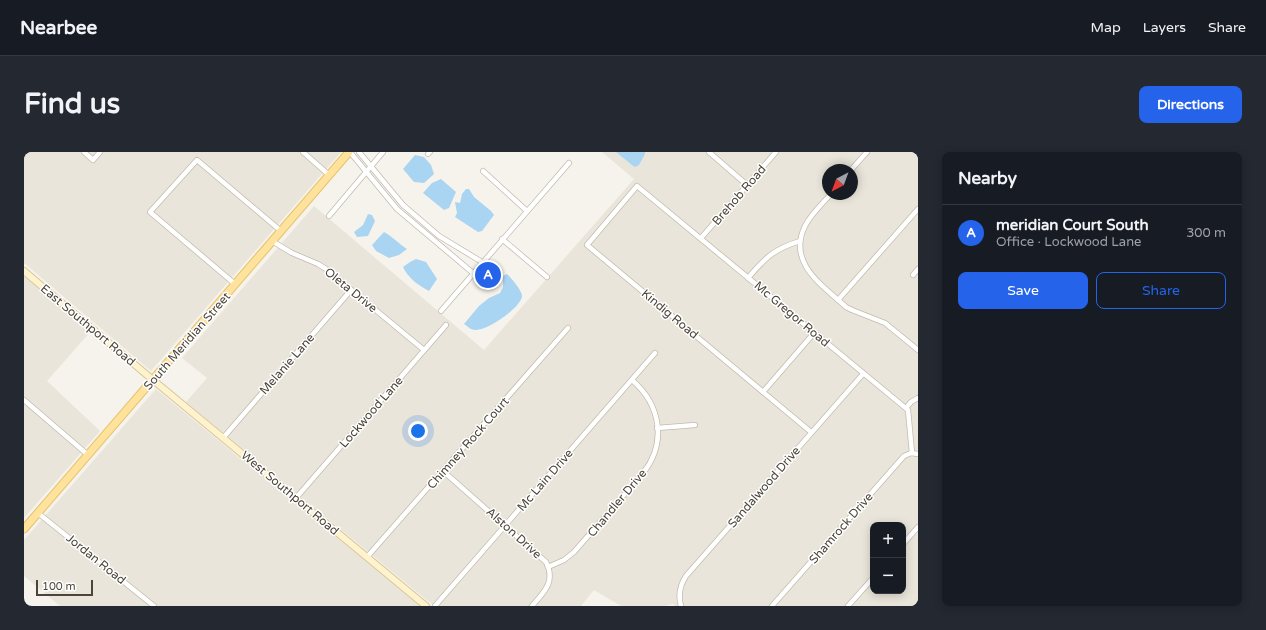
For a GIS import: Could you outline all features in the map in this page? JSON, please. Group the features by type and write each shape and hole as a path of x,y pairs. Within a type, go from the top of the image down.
{"main road":[{"name":"South Meridian Street","path":"25,525 88,455 350,152"},
{"name":"East Southport Road","path":"24,271 153,380"},
{"name":"West Southport Road","path":"153,380 426,606"}],"street":[{"path":"84,152 93,160 100,152"},
{"path":"303,152 329,175"},
{"path":"350,152 397,209 473,273"},
{"path":"359,152 403,205 439,236 482,262"},
{"path":"329,216 383,152"},
{"path":"709,152 748,185"},
{"name":"Brehob Road","path":"701,238 776,152"},
{"path":"857,164 867,152"},
{"path":"235,284 150,212 197,160 281,232"},
{"path":"441,311 569,163"},
{"path":"483,171 527,211"},
{"name":"Mc Gregor Road","path":"637,186 906,408"},
{"name":"Kindig Road","path":"637,186 587,245 811,432"},
{"path":"826,200 810,218 805,226 800,241 802,257 806,269 838,300 852,310 888,325 918,350"},
{"path":"838,300 918,209"},
{"path":"502,240 547,277"},
{"name":"Oleta Drive","path":"272,241 292,253 321,266 424,350"},
{"path":"748,278 770,255 786,246 800,241"},
{"path":"914,275 918,269"},
{"name":"Melanie Lane","path":"223,438 351,290"},
{"name":"Lockwood Lane","path":"296,498 446,324"},
{"name":"Chimney Rock Court","path":"367,557 568,328"},
{"path":"763,392 814,333"},
{"name":"Mc Lain Drive","path":"435,606 655,354"},
{"name":"Sandalwood Drive","path":"681,606 680,591 686,576 863,374"},
{"name":"Chandler Drive","path":"548,567 573,554 644,472 650,462 658,438 656,416 646,395 632,380"},
{"path":"918,398 911,402 906,408 908,410 912,453 918,454"},
{"path":"24,400 88,455"},
{"path":"658,428 695,425"},
{"name":"Shamrock Drive","path":"772,606 904,456 912,453"},
{"name":"Alston Drive","path":"443,471 543,558 548,567 550,576 548,585 545,591 532,606"},
{"name":"Jordan Road","path":"38,512 154,606"},
{"path":"906,541 918,527"},
{"path":"848,606 870,581"}],"shaded area":[{"path":"24,152 341,152 151,371 24,263"},
{"path":"602,152 918,152 918,606 675,606 673,604 665,606 621,606 594,590 581,606 434,606 186,402 207,378 182,358 314,206 484,350 634,179"},
{"path":"24,276 91,331 47,381 100,431 24,518"},
{"path":"156,389 420,606 60,606 24,576 24,540"}],"water":[{"path":"616,152 645,152 645,154 639,165 635,167"},
{"path":"415,155 424,157 431,165 434,174 424,183 414,182 403,169"},
{"path":"441,179 456,192 449,208 444,210 423,193 432,183"},
{"path":"466,189 469,189 474,197 494,215 482,231 478,232 455,217 457,213 455,202 460,203 462,194"},
{"path":"368,214 372,215 375,221 368,236 357,237 354,232 363,225"},
{"path":"384,232 407,249 399,255 389,258 376,251 372,245"},
{"path":"416,259 426,262 437,279 429,291 414,281 403,267"},
{"path":"507,274 521,291 522,297 520,302 509,313 487,327 475,330 464,324 479,306 489,298 500,293 503,287 503,276"}],"place":[{"name":"meridian Court South","path":"488,275"}]}
